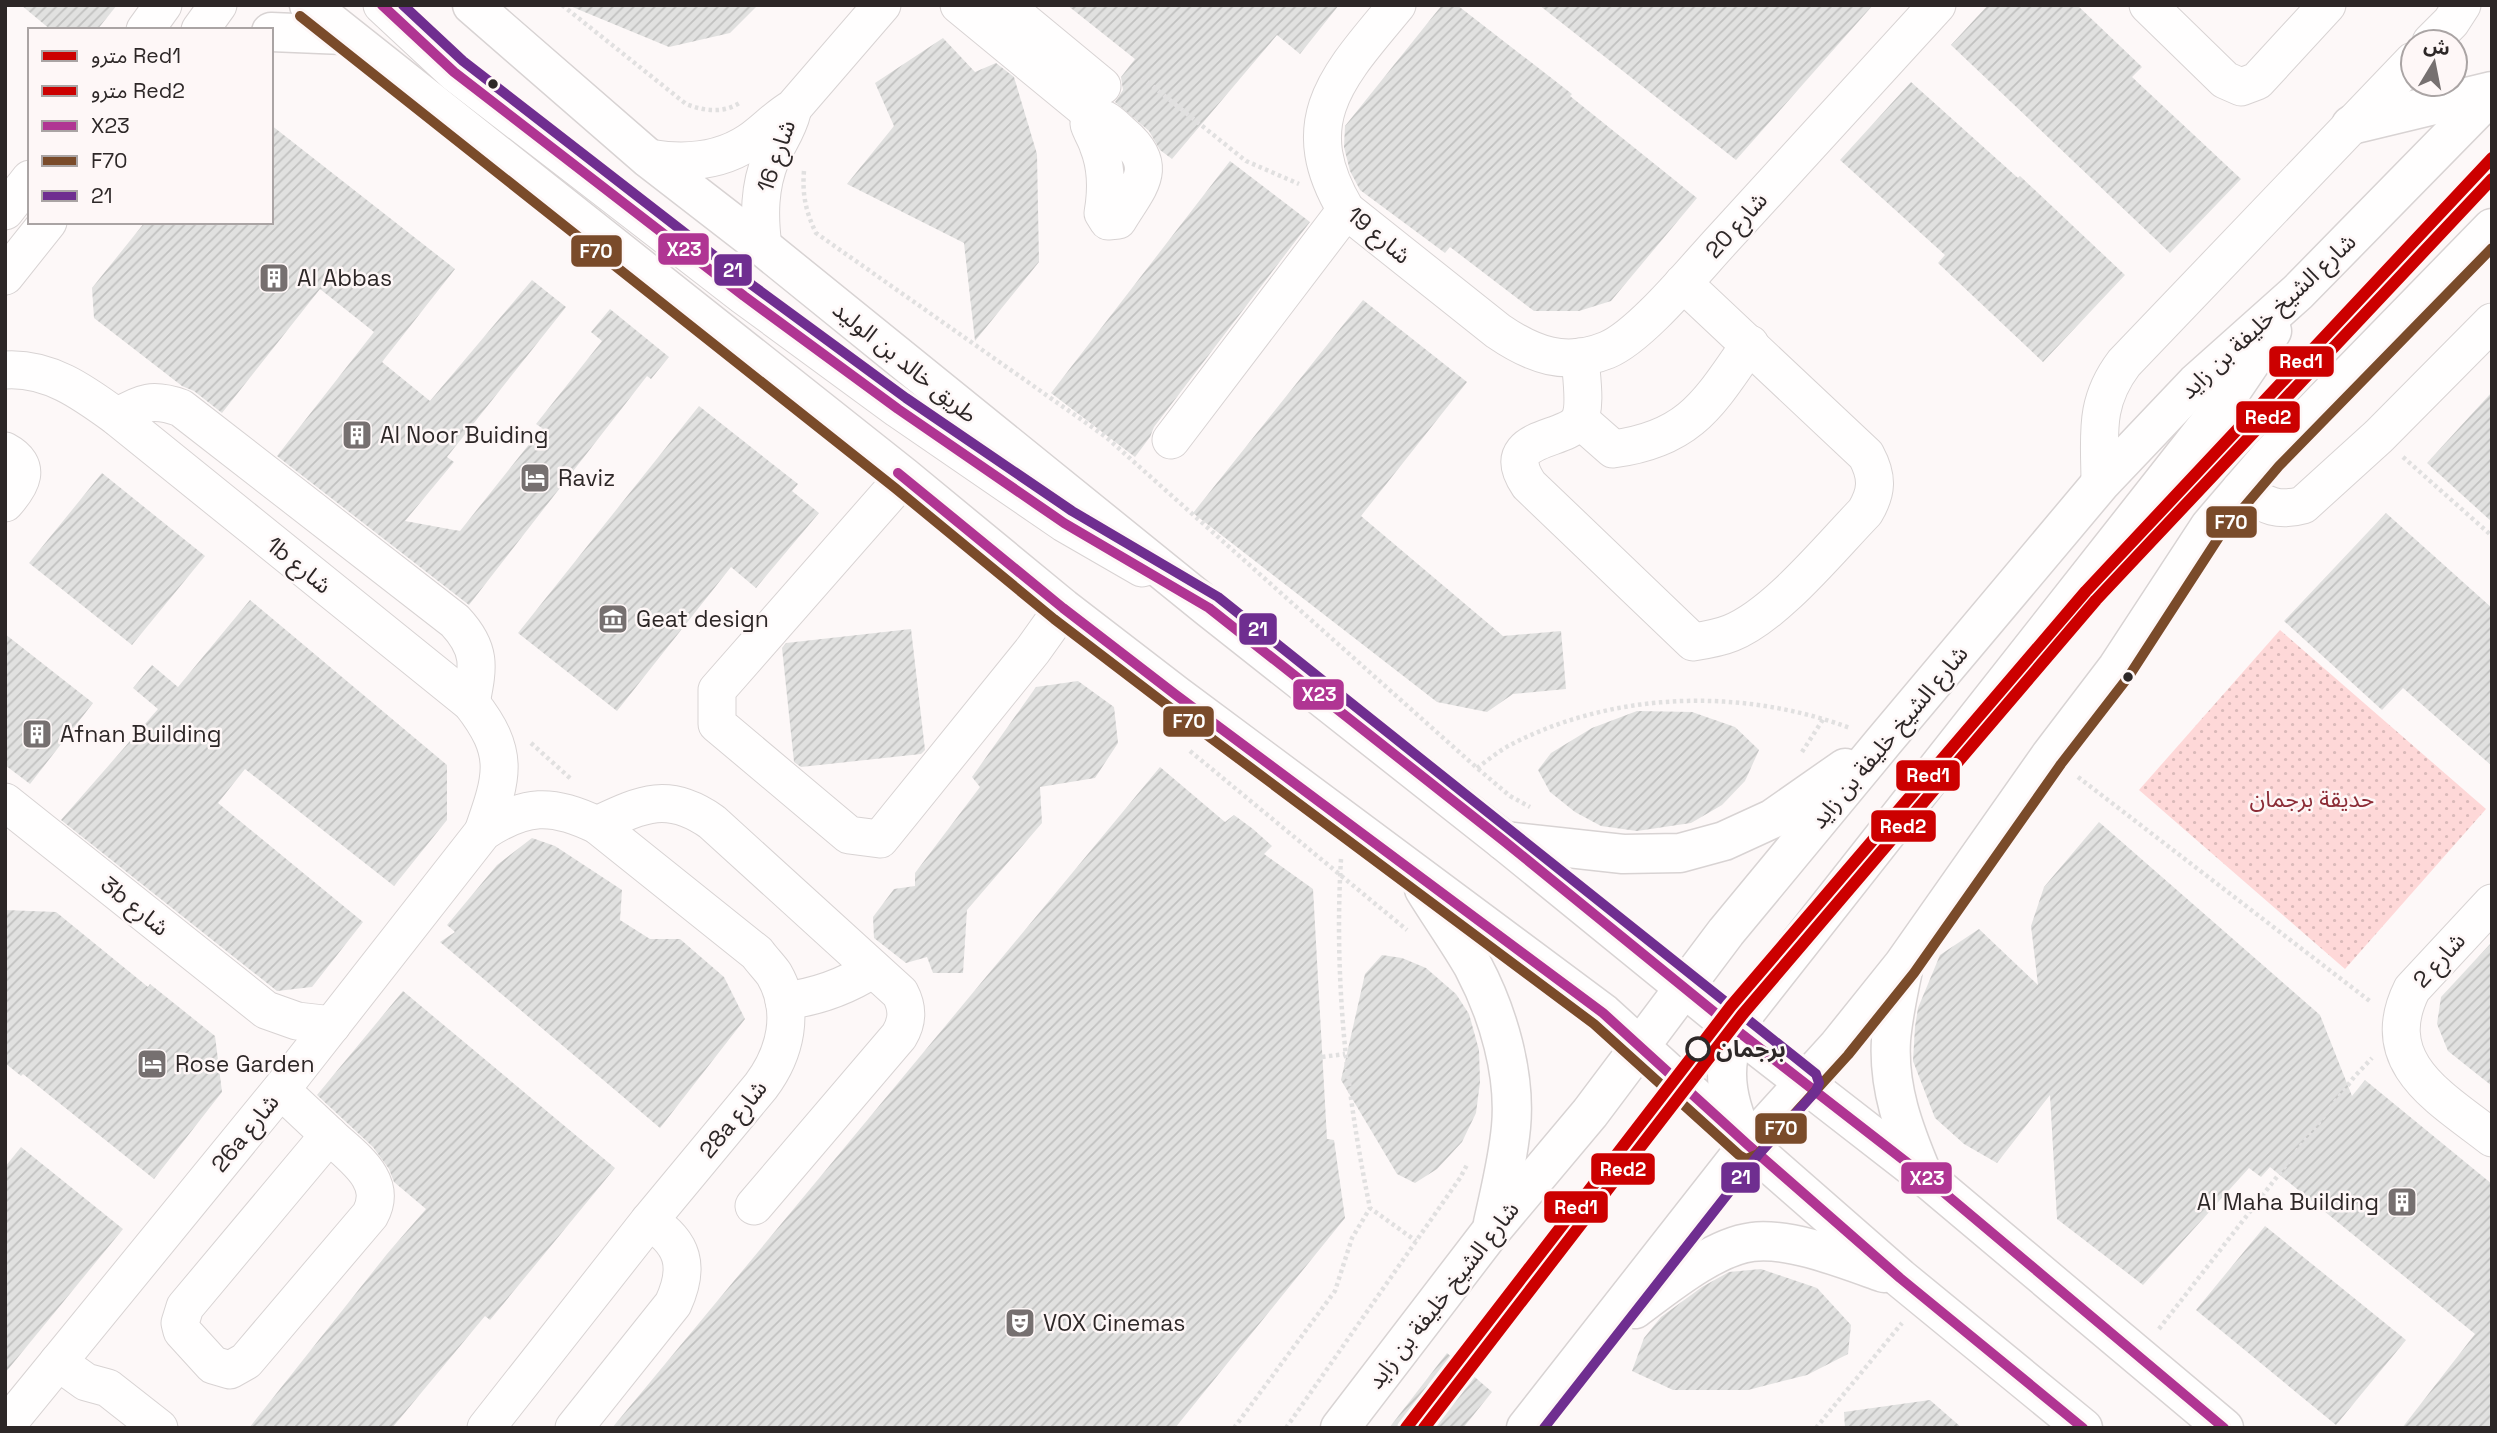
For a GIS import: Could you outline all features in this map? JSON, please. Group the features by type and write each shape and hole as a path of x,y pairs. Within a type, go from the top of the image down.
{"main road":[{"path":"309,5 904,477 1063,608 1603,1013 1911,1288 2083,1428"},
{"name":"طريق خالد بن الوليد","path":"472,5 648,158 763,247 1735,1028 1923,1175 2224,1428"},
{"path":"273,32 344,35"},
{"path":"2351,125 2492,92"},
{"name":"شارع الشيخ خليفة بن زايد","path":"1340,1428 1491,1231 1590,1112 1721,939 2100,484 2196,383 2298,292 2492,92"},
{"path":"1525,1428 1748,1145 1805,1083 1903,965 2050,756 2116,668 2210,526 2240,490 2492,228"},
{"path":"1748,1145 1733,1114 1727,1085 1727,1056 1735,1028 1763,986 2211,421 2298,292"},
{"path":"1504,841 1623,854 1689,851 1724,841 1772,819 1884,741"},
{"path":"1411,869 1473,967 1492,1009 1503,1047 1510,1086 1511,1126 1505,1171 1491,1231"},
{"path":"1903,965 1891,1042 1892,1075 1896,1104 1923,1175"},
{"path":"1594,1339 1688,1270 1715,1255 1751,1242 1812,1249 1911,1288"}],"street":[{"path":"146,28 163,5"},
{"path":"201,28 218,5"},
{"path":"382,5 454,72 638,267"},
{"name":"شارع 16","path":"648,158 679,162 711,158 731,152 750,141 786,112 883,5"},
{"path":"959,5 1108,90"},
{"path":"1004,5 1108,90"},
{"name":"شارع 19","path":"1396,5 1334,86 1326,107 1322,130 1328,174 1341,202 1497,331"},
{"name":"شارع 20","path":"1497,331 1522,348 1550,357 1580,357 1608,349 1633,333 1683,283 1937,5"},
{"path":"2148,5 2225,80 2241,87 2258,81 2328,5"},
{"path":"2445,28 2462,5"},
{"path":"454,72 733,287 898,409 1064,523 1209,608"},
{"path":"2100,484 2101,416 2106,392 2113,377 2399,75"},
{"name":"شارع 16","path":"763,247 760,210 765,173 789,124 786,112"},
{"path":"5,211 28,182"},
{"path":"1171,440 1341,202"},
{"path":"5,276 46,224"},
{"path":"1580,357 1580,420 1572,428 1529,446 1520,466 1529,485 1693,642 1732,633 1758,618 1781,599 1857,521 1873,499 1876,484 1874,469 1866,456 1683,283"},
{"path":"2240,490 2277,509 2303,506 2379,436 2492,322"},
{"path":"1580,420 1613,450 1653,442 1687,423 1703,409 1750,344"},
{"name":"1b شارع","path":"5,370 34,372 74,386 117,417 480,715"},
{"path":"117,417 138,405 152,402 181,408 455,621 467,634 478,663 480,715 498,751 499,777 483,832"},
{"path":"5,452 19,463 22,472 21,482 5,503"},
{"path":"904,477 717,690 717,724 849,835 880,839 1033,650 1063,608"},
{"path":"585,819 654,802 675,803 695,810 712,822 900,993 904,1001 904,1028 754,1206"},
{"name":"26a شارع","path":"5,1427 332,1026 483,832 503,819 526,811 550,810 585,819"},
{"name":"3b شارع","path":"8,811 266,1010 297,1020 332,1026"},
{"name":"28a شارع","path":"486,1428 774,1068 782,1047 786,1024 784,1001 774,975 757,953 585,819"},
{"name":"شارع 2","path":"2400,1033 2403,1006 2412,989 2492,903"},
{"path":"784,1001 822,994 873,969"},
{"name":"3b شارع","path":"266,1010 283,1042 286,1083"},
{"path":"2400,1033 2407,1059 2432,1091 2492,1138"},
{"path":"286,1083 329,1135 371,1176 377,1195 375,1206 246,1361 230,1370 213,1365 181,1331 180,1323 185,1307 329,1135"},
{"path":"574,1428 673,1304 682,1286 683,1267 678,1247 666,1231 649,1221"},
{"path":"65,1354 98,1365 108,1388 159,1428"}],"path":[{"path":"562,5 686,104 702,110 719,110 736,105 750,96 786,112"},
{"path":"1108,90 1246,161 1341,202"},
{"path":"805,166 802,189 806,212 816,233 1106,437 1477,768 1510,796 1539,812"},
{"path":"2379,436 2492,536"},
{"path":"1477,768 1510,745 1546,730 1583,717 1658,702 1697,700 1773,706 1824,718 1884,741"},
{"path":"480,715 506,720 575,782 585,819"},
{"path":"1796,760 1824,718"},
{"path":"1186,745 1192,755 1340,873 1409,933"},
{"path":"2050,756 2400,1033 2355,1076 2138,1356"},
{"path":"1234,1428 1335,1291 1352,1238 1370,1208 1354,1124 1339,976 1343,820"},
{"path":"1322,1057 1345,1054"},
{"path":"1286,1428 1460,1178 1471,1157"},
{"path":"1370,1208 1416,1241"},
{"path":"1816,1428 1911,1288"}],"green space":[{"name":"حديقة برجمان","path":"2280,630 2486,809 2345,969 2139,790"}],"building":[{"path":"21,5 117,5 99,28 49,28"},
{"path":"758,5 730,33 669,47 570,6"},
{"path":"1067,5 1339,5 1300,54 1277,35 1172,159 1160,150 1149,131 1115,102 1123,90 1121,77 1135,59"},
{"path":"1442,5 1457,5 1572,94 1570,96 1697,198 1611,301 1579,311 1534,311 1450,247 1445,253 1360,190 1350,171 1344,147 1345,126"},
{"path":"1539,5 1873,5 1736,160"},
{"path":"1988,5 2077,5 2142,67 2132,77 2241,179 2170,253 1951,45"},
{"path":"943,38 975,72 996,63 1014,77 1037,154 1039,262 975,341 964,243 847,184 894,126 875,83"},
{"path":"1911,82 2018,178 2020,176 2125,275 2043,362 1938,263 1945,255 1840,160"},
{"path":"273,127 455,269 382,362 430,401 532,280 566,307 447,457 454,462 405,521 460,531 542,428 536,424 602,341 591,332 610,309 669,357 651,379 647,376 469,605 277,456 374,332 320,289 222,413 194,391 182,386 94,318 92,288 143,224 273,224"},
{"path":"1230,161 1310,222 1154,427 1135,457 1051,393"},
{"path":"1363,300 1467,382 1361,516 1503,636 1561,631 1566,689 1513,694 1487,712 1437,702 1193,513"},
{"path":"2492,392 2492,522 2427,463"},
{"path":"699,406 798,484 792,491 819,513 756,588 731,567 617,711 518,633"},
{"path":"102,473 205,556 132,645 29,563"},
{"path":"2386,513 2492,608 2492,766 2403,688 2382,710 2284,621"},
{"path":"250,600 447,765 447,820 394,886 245,769 218,803 363,922 312,987 277,991 61,820 158,709 133,688 152,665 178,687"},
{"path":"911,629 925,750 921,754 801,767 794,762 782,648 786,643"},
{"name":"Afnan Building","path":"5,634 93,703 30,784 5,765"},
{"path":"1078,681 1114,707 1118,743 1095,778 1040,787 1042,823 967,910 963,973 933,973 927,957 906,963 874,938 873,917 894,889 915,886 915,873 980,787 972,777 1036,687"},
{"path":"1637,711 1692,712 1735,727 1759,750 1745,781 1722,805 1691,823 1637,831 1601,826 1575,812 1550,792 1538,770 1551,753 1592,728"},
{"path":"1160,767 1225,822 1234,815 1253,829 1272,846 1264,854 1313,889 1327,1139 1334,1140 1345,1218 1175,1428 612,1428"},
{"path":"2099,822 2320,1015 2352,1096 2365,1080 2492,1184 2492,1428 2402,1428 2475,1334 2270,1167 2261,1177 2249,1168 2143,1285 2057,1219 2050,1095 1997,1163 1964,1144 1935,1118 1913,1061 1918,1008 1940,955 1979,929 2038,985 2031,926 2044,887"},
{"path":"532,838 555,846 622,890 620,920 650,939 680,939 724,977 745,1019 660,1128 440,942 455,932 447,925 497,865"},
{"path":"5,910 56,912 148,987 150,984 215,1036 222,1092 154,1179 23,1074 21,1076 5,1063"},
{"path":"2492,942 2492,1086 2448,1051 2437,1024 2441,997"},
{"path":"1382,955 1402,958 1426,968 1456,994 1469,1014 1479,1050 1480,1082 1476,1113 1462,1142 1437,1169 1415,1183 1397,1174 1341,1080 1365,974"},
{"path":"403,991 615,1168 490,1320 485,1316 392,1428 249,1428 426,1209 394,1182 389,1169 373,1147 317,1095"},
{"path":"21,1147 123,1229 5,1373 5,1167"},
{"path":"2265,1226 2406,1340 2336,1425 2196,1310"},
{"path":"1761,1269 1817,1288 1851,1325 1848,1354 1807,1375 1748,1390 1673,1390 1632,1371 1644,1338 1661,1317 1702,1287 1729,1272"},
{"path":"1447,1353 1492,1392 1463,1428 1389,1428"},
{"path":"1930,1400 1962,1428 1845,1428 1844,1412"}],"metro line":[{"name":"Red1","path":"1406,1428 1731,1006 2086,591 2492,158"},
{"name":"Red2","path":"1424,1428 1742,1015 2096,600 2492,179"}],"transit line":[{"name":"X23","path":"382,5 454,72 744,296 898,409 1064,523 1209,608 1504,841 1735,1029 1923,1175 2224,1428"},
{"name":"21","path":"403,5 463,61 752,285 906,398 1072,511 1218,597 1816,1074 1819,1083 1816,1091 1759,1154 1544,1428"},
{"name":"F70","path":"300,16 895,488 1054,619 1594,1024 1746,1159 1758,1154 1848,1055 1914,973 2061,764 2129,676 2221,534 2279,466 2492,248"},
{"name":"X23","path":"898,473 1063,608 1176,695 1603,1013 1900,1278 2083,1428"}],"place":[{"name":"Al Abbas","path":"274,278"},
{"name":"Al Noor Buiding","path":"357,435"},
{"name":"Raviz","path":"535,478"},
{"name":"Geat design","path":"613,619"},
{"name":"Afnan Building","path":"37,734"},
{"name":"برجمان","path":"1698,1049"},
{"name":"Rose Garden","path":"152,1064"},
{"name":"Al Maha Building","path":"2402,1202"},
{"name":"VOX Cinemas","path":"1020,1323"}]}
